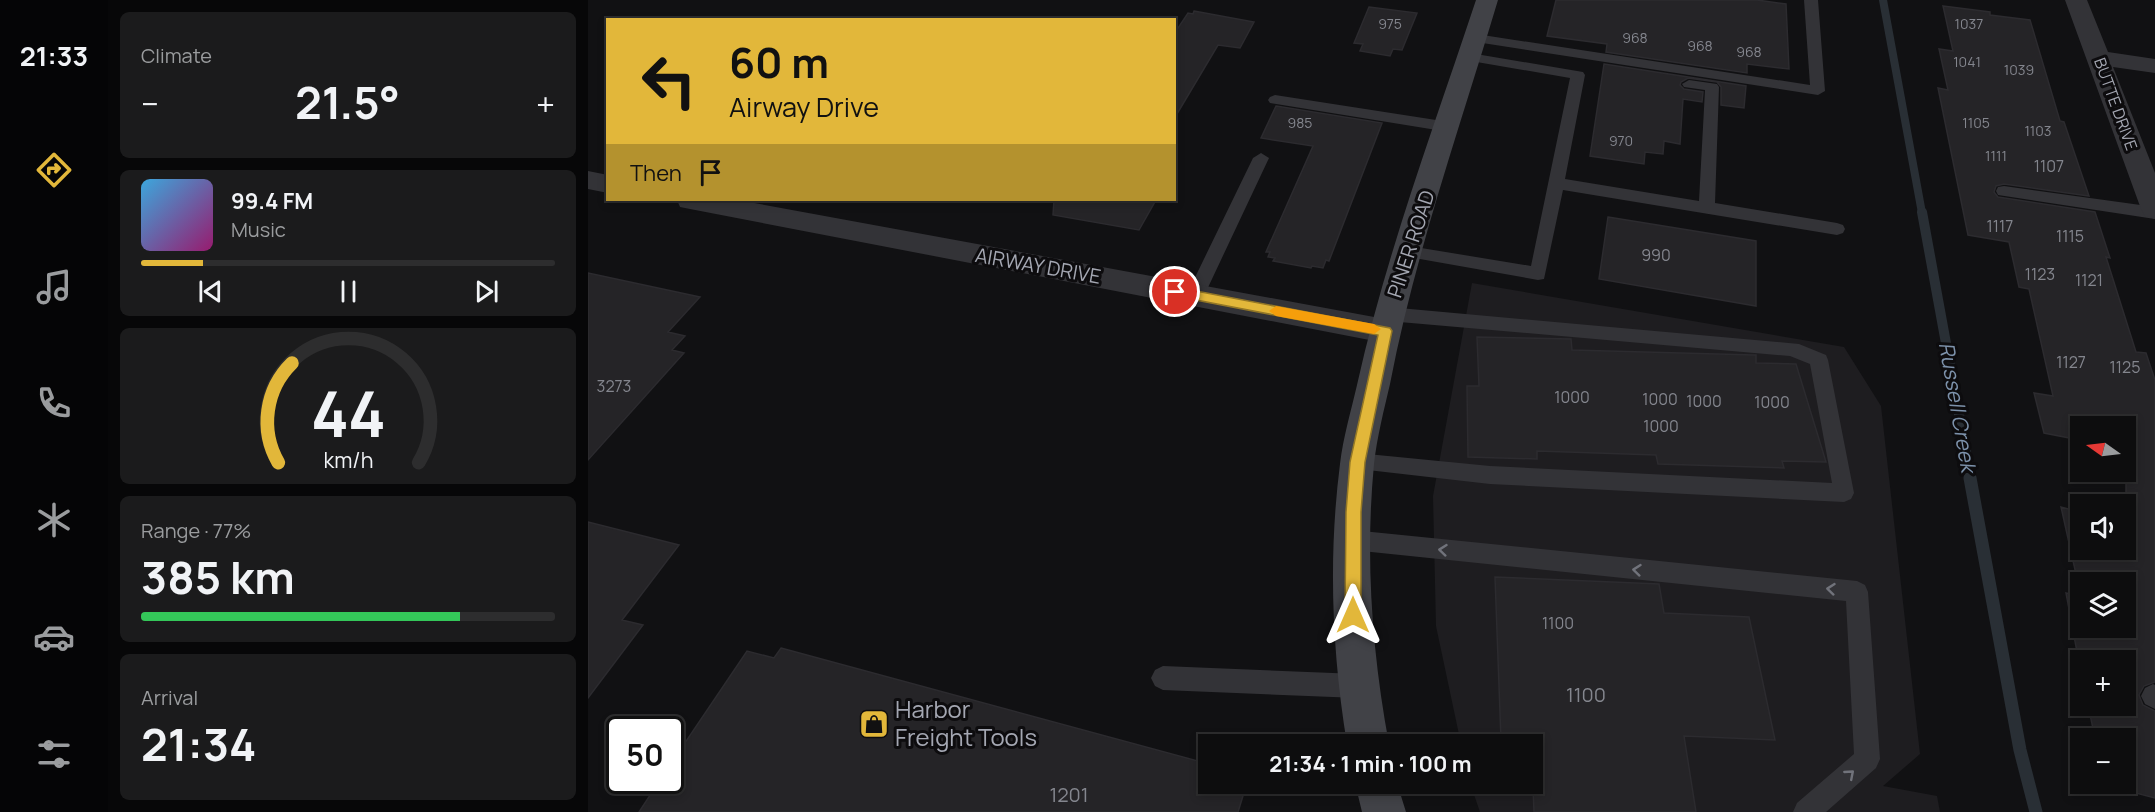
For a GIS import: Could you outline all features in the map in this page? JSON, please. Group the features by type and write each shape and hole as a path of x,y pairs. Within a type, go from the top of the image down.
{"main road":[{"name":"PINER ROAD","path":"1366,734 1358,686 1353,615 1352,540 1358,462 1387,323 1487,0"},
{"path":"1379,794 1384,812"}],"street":[{"name":"BUTTE DRIVE","path":"2076,0 2155,211"},
{"path":"2099,58 2155,66"},
{"path":"588,180 606,184"},
{"name":"AIRWAY DRIVE","path":"695,201 1196,296 1387,323"}],"lane":[{"path":"1473,47 1818,91 1811,0"},
{"path":"1473,47 1578,75"},
{"path":"1409,252 1538,274 1578,75 1575,65 1712,87 1707,208"},
{"path":"1275,100 1449,127"},
{"path":"1196,296 1261,158"},
{"path":"1556,183 1837,230"},
{"path":"2004,191 2155,211"},
{"path":"1358,462 1490,475 1844,493 1820,360 1792,349 1387,323"},
{"path":"1352,540 1857,592 1867,759 1806,812"},
{"path":"1163,678 1358,686"}],"shaded area":[{"path":"1472,283 1844,347 1881,406 1920,754 1883,786 1937,796 1940,812 1480,812 1474,794 1543,794 1543,734 1459,734 1436,626 1433,496"}],"building":[{"path":"1556,0 1757,0 1786,4 1789,69 1747,64 1747,73 1606,52 1607,44 1547,36"},
{"path":"1943,6 2030,20 2060,121 2064,122 2089,196 2004,184 1996,186 1994,192 1998,197 2095,212 2110,258 2106,257 2136,352 2146,353 2155,380 2155,682 2144,686 2139,695 2143,705 2155,711 2155,798 2136,793 2136,728 2093,728 2090,716 2136,716 2136,650 2077,650 2074,638 2136,638 2136,572 2076,572 2073,560 2136,560 2136,494 2126,494 2126,482 2136,482 2136,416 2070,416 2070,438 2044,433 2034,393 2053,396 2029,289 2019,287 2009,242 1968,235 1938,88 1948,90 1939,49 1953,51"},
{"path":"1369,7 1417,13 1402,50 1393,49 1390,56 1360,51 1363,44 1354,43"},
{"path":"1194,11 1254,22 1240,48 1218,45 1176,116 1176,31 1188,13 1193,14"},
{"path":"1604,64 1746,86 1744,108 1721,105 1721,87 1717,82 1688,78 1680,85 1684,89 1703,92 1702,102 1683,99 1680,144 1664,141 1663,154 1645,152 1644,164 1590,156"},
{"path":"1276,106 1382,123 1329,261 1326,260 1323,268 1273,261 1275,258 1268,257 1270,252 1266,252 1313,146 1261,138"},
{"path":"1054,201 1155,201 1139,230 1053,215"},
{"path":"1608,217 1756,241 1756,306 1599,279"},
{"path":"588,273 700,297 668,332 685,336 672,350 684,353 588,460"},
{"path":"1477,337 1571,339 1572,350 1756,355 1756,363 1796,364 1826,462 1782,461 1784,468 1658,464 1656,455 1537,451 1537,459 1468,457 1467,386 1479,386"},
{"path":"2061,507 2070,509 2070,547"},
{"path":"588,522 679,545 622,620 643,625 588,698"},
{"path":"1495,577 1659,584 1664,613 1749,617 1775,740 1684,736 1696,812 1534,812 1533,794 1543,794 1543,734 1501,734"},
{"path":"2066,593 2070,594 2070,614"},
{"path":"781,648 1198,761 1198,794 1244,794 1238,812 639,812 651,794 684,794 684,744 747,651 774,658"}],"waterway":[{"name":"Russell Creek","path":"1883,0 1922,213"},
{"name":"Russell Creek","path":"1922,212 1971,480"},
{"name":"Russell Creek","path":"1970,478 2020,750 2036,812"}],"slow traffic":[{"path":"1276,311 1374,329"}],"place":[{"name":"Harbor Freight Tools","path":"874,724"}],"route":[{"path":"1175,292 1385,331 1358,462 1352,540 1353,615"}]}
